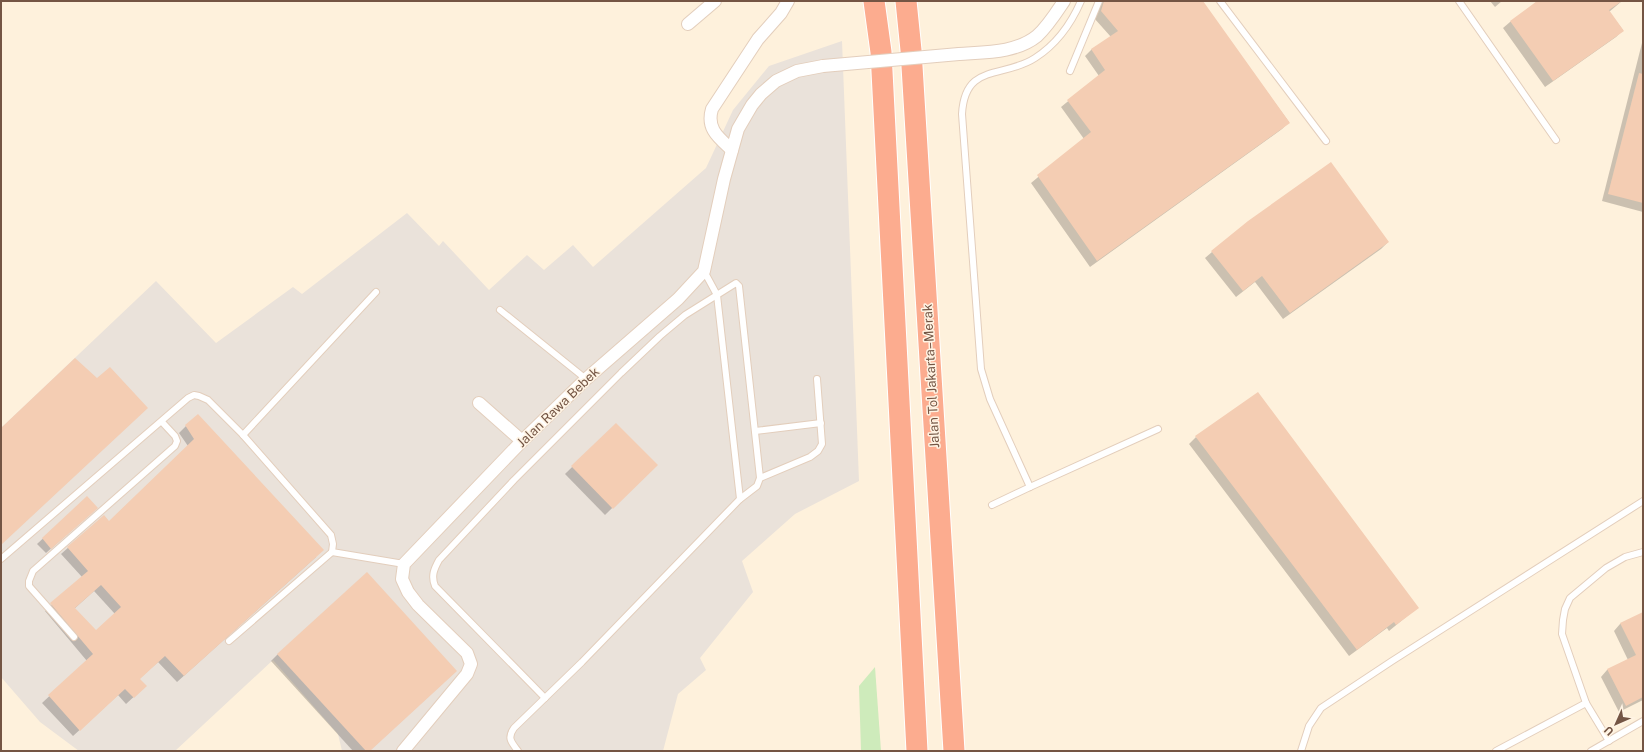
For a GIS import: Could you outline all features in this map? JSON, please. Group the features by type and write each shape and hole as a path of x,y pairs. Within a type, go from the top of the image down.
{"highway":[{"path":"874,1 881,52 917,751"},
{"name":"Jalan Tol Jakarta–Merak","path":"906,1 911,50 954,751"}],"street":[{"path":"688,24 714,1"},
{"path":"732,150 716,135 712,128 710,115 712,109 754,45 781,13 788,1"},
{"name":"Jalan Rawa Bebek","path":"404,564 522,441 586,379 678,299 704,271 708,257 713,224 738,129 761,94 776,81 797,71 823,66 1003,51 1025,43 1037,36 1051,20 1064,1"},
{"path":"479,403 522,441"},
{"path":"403,751 467,674 471,664 467,653 408,592 402,579 404,564"}],"lane":[{"path":"1030,487 990,399 981,369 962,114 963,101 969,86 980,78 993,72 1017,67 1034,59 1051,46 1066,29 1081,1"},
{"path":"1070,71 1099,1"},
{"path":"1220,1 1326,141"},
{"path":"1459,1 1556,140"},
{"path":"704,271 718,295 740,499"},
{"path":"518,751 510,740 512,732 740,499 757,486 760,478 738,286 736,283 685,315 620,373 514,480 439,560 434,569 432,580 435,586 545,698"},
{"path":"243,435 376,292"},
{"path":"500,310 586,379"},
{"path":"760,478 810,457 818,451 822,444 818,379"},
{"path":"1,559 162,422 188,398 194,395 199,396 208,400 243,435 331,535 333,544 332,552 229,640"},
{"path":"74,637 29,586 30,576 33,571 175,446 177,441 175,436 162,422"},
{"path":"755,431 821,423"},
{"path":"992,506 1030,487 1158,430"},
{"path":"1301,751 1309,726 1321,708 1643,501"},
{"path":"332,552 404,564"},
{"path":"1609,740 1586,703 1562,634 1565,609 1570,598 1606,568 1625,557 1643,552"},
{"path":"1496,751 1586,703"},
{"path":"1591,751 1643,721"}],"shaded area":[{"path":"842,41 859,481 795,514 742,561 753,592 700,658 706,670 678,694 663,751 342,751 338,734 273,660 175,751 79,751 40,722 1,677 1,428 156,281 216,343 293,287 302,294 407,213 439,246 443,241 489,290 527,255 544,270 573,245 593,267 706,168 733,110 769,66"}],"green space":[{"path":"875,667 881,751 861,751 859,686"}],"building":[{"path":"1104,1 1203,1 1290,123 1097,261 1037,175 1091,132 1067,100 1105,70 1091,49 1118,31 1101,11"},
{"path":"1537,1 1622,1 1609,10 1624,31 1553,81 1510,21"},
{"path":"1639,73 1643,74 1643,203 1608,194"},
{"path":"1331,162 1389,242 1290,313 1262,276 1243,291 1211,251 1248,221"},
{"path":"75,358 97,378 110,367 148,408 1,545 1,428"},
{"path":"1258,392 1419,608 1396,625 1394,622 1357,650 1195,436"},
{"path":"198,414 324,550 184,676 165,656 140,679 147,686 134,698 125,689 80,731 48,695 93,654 50,603 88,571 67,547 104,515 109,521 194,439 185,425","holes":["101,585 121,607 96,630 75,608"]},
{"path":"616,423 658,465 613,509 571,466"},
{"path":"87,496 98,508 51,549 42,538"},
{"path":"367,572 457,671 370,751 366,751 277,654"},
{"path":"1643,612 1643,697 1626,706 1607,669 1636,655 1620,623"}]}
